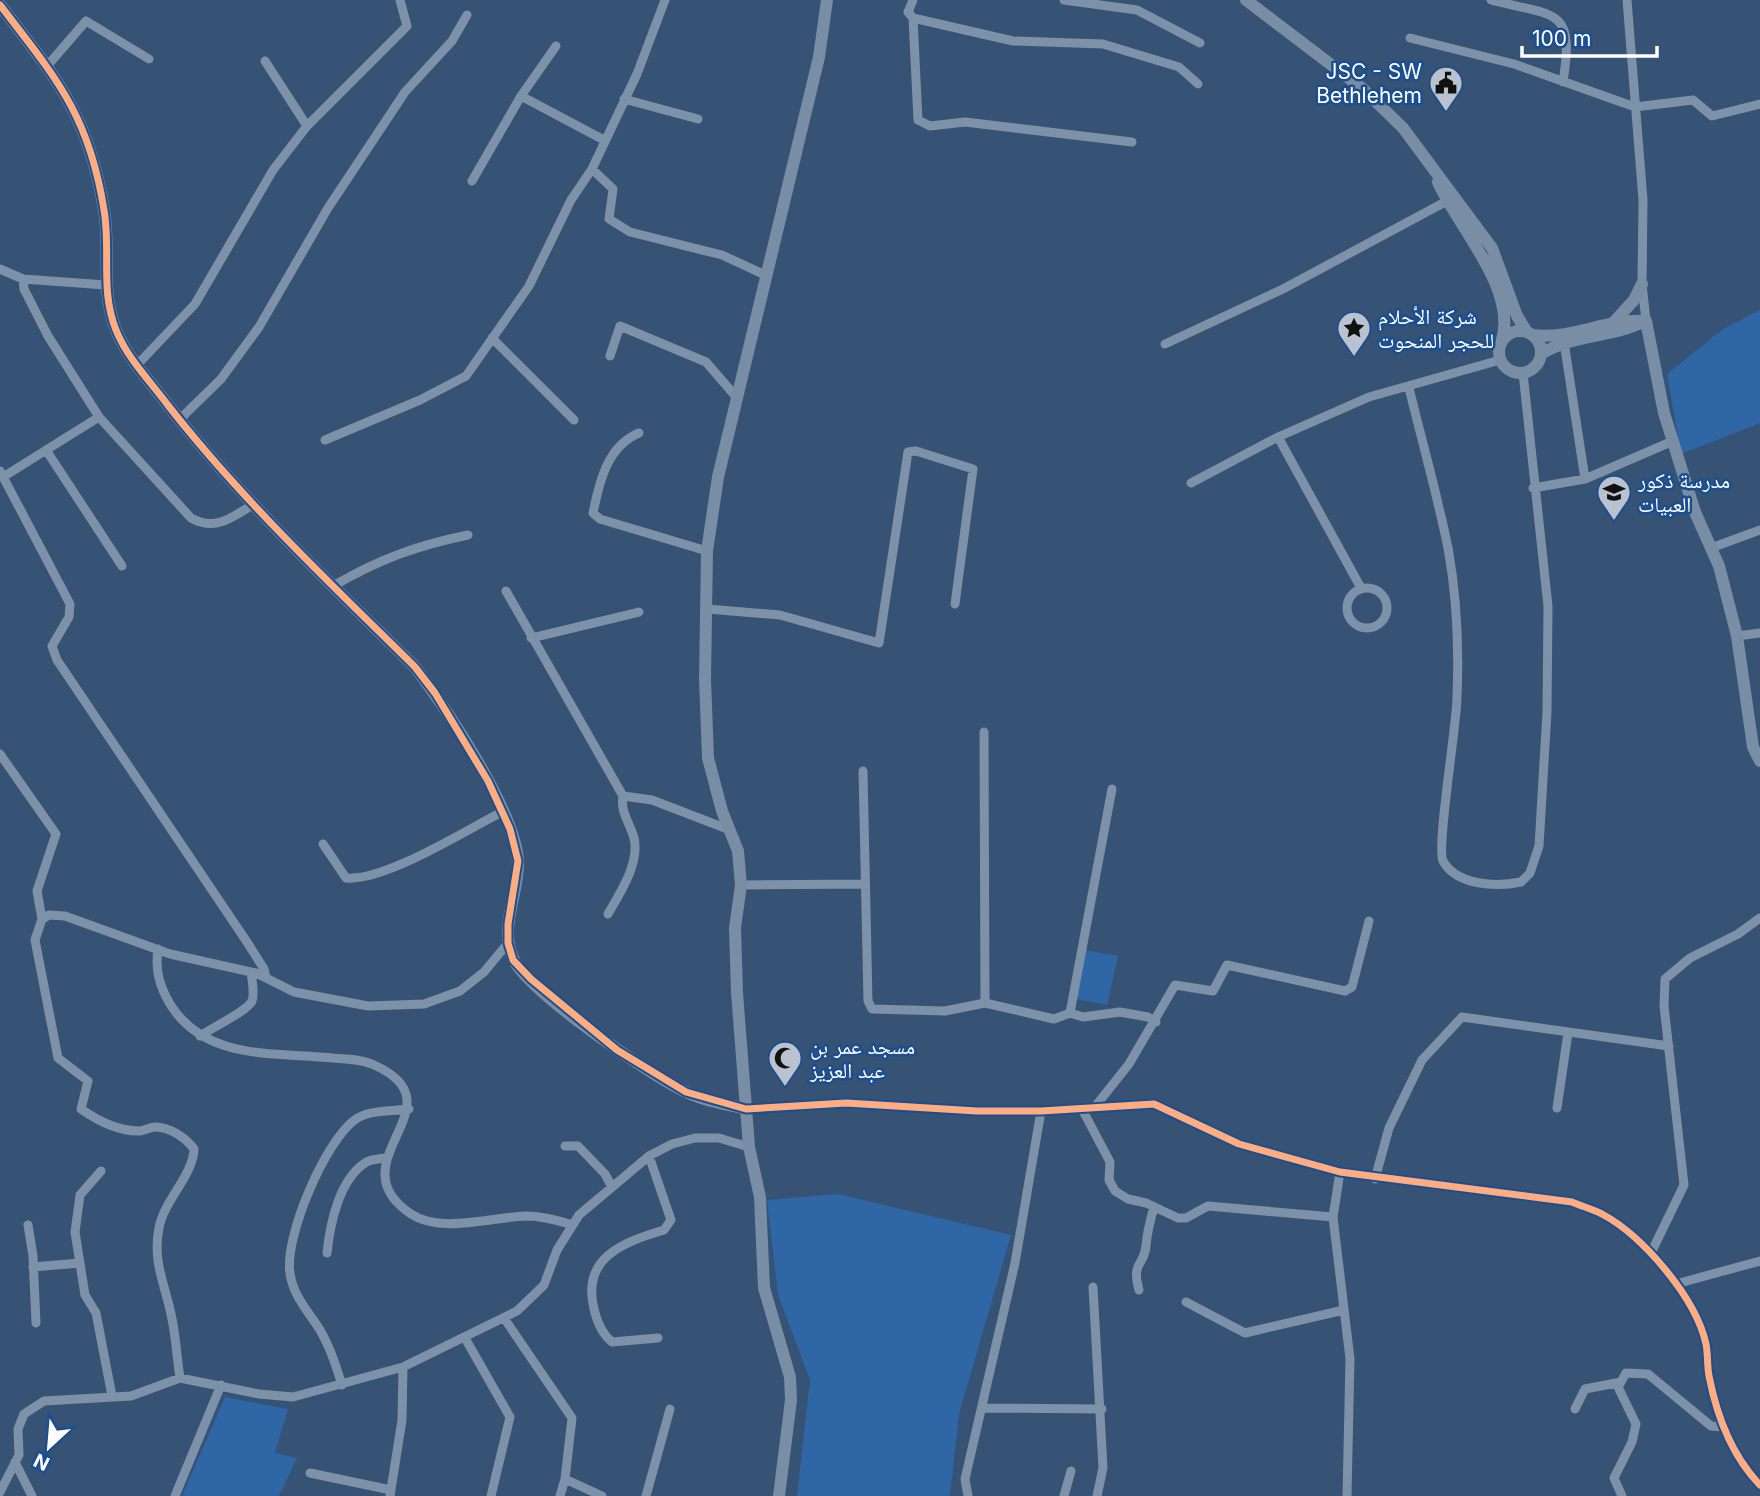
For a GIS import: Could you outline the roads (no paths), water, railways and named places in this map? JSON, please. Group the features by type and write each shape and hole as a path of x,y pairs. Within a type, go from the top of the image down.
{"street":[{"path":"137,365 195,304 274,170 307,126 407,26 400,0"},
{"path":"325,440 420,400 466,376 529,286 571,200 592,169 665,0"},
{"path":"779,1496 791,1400 790,1377 764,1288 760,1197 749,1147 735,928 741,885 738,850 709,758 705,679 707,551 718,477 816,69 827,0"},
{"path":"913,0 908,12 913,18 918,120 930,126 965,122 1132,142"},
{"path":"1064,0 1137,10 1200,43"},
{"path":"1246,0 1363,89 1403,128 1492,248 1517,316 1541,354"},
{"path":"1491,0 1554,17 1566,27 1569,46 1563,82"},
{"path":"1627,0 1643,200 1642,284 1646,321 1673,441 1695,512 1711,548 1737,636 1753,747 1760,761"},
{"path":"0,5 48,65 78,114 89,143 104,209 106,285 116,329 137,365 179,420 254,504 415,667 435,693 488,781 502,812 518,861 508,943 513,960 531,979 617,1050 686,1092 746,1108 846,1103 977,1111 1041,1111 1154,1104 1239,1144 1339,1172 1375,1179 1468,1187 1530,1199 1572,1202 1602,1214 1651,1253 1694,1309 1706,1344 1709,1375 1722,1427 1742,1463 1760,1485"},
{"path":"179,420 220,379 259,327 328,208 405,92 452,41 467,15"},
{"path":"913,18 1013,41 1104,44 1179,67 1198,84"},
{"path":"48,65 86,21 149,59"},
{"path":"1410,38 1514,64 1635,107 1693,100 1712,116 1760,103"},
{"path":"472,181 521,96 556,46"},
{"path":"265,61 307,126"},
{"path":"521,96 604,140"},
{"path":"624,99 698,119"},
{"path":"592,169 613,188 609,219 630,232 722,255 765,275"},
{"path":"1434,173 1447,201 1475,244 1494,282 1505,327 1500,360 1509,370 1523,373 1535,366 1541,354 1564,342 1631,328 1646,321"},
{"path":"1166,344 1283,289 1447,201"},
{"path":"0,269 23,279 106,285"},
{"path":"23,279 24,289 48,336 99,416 191,517 203,525 217,525 254,504"},
{"path":"1614,322 1634,300 1642,284"},
{"path":"1502,340 1513,331 1555,336 1614,322 1646,321"},
{"path":"610,356 620,326 706,362 738,399"},
{"path":"492,338 573,420"},
{"path":"1564,342 1585,479"},
{"path":"1191,483 1278,437 1369,397 1500,360"},
{"path":"1409,387 1448,549 1456,611 1457,699 1451,776 1440,843 1442,860 1452,873 1485,884 1521,881 1530,873 1539,846 1547,712 1548,606 1533,488 1523,373"},
{"path":"99,416 2,474 70,604 69,617 55,636 52,646 57,660 264,968 266,978"},
{"path":"639,433 624,439 606,467 593,513 600,519 707,551"},
{"path":"1278,437 1361,588 1380,592 1387,603 1386,616 1377,626 1357,626 1348,616 1348,603 1361,588"},
{"path":"1533,488 1585,479 1673,441"},
{"path":"46,450 122,566"},
{"path":"706,609 780,615 879,643 908,452 916,452 972,470 955,604"},
{"path":"1711,548 1760,530"},
{"path":"333,586 369,565 417,545 468,535"},
{"path":"506,592 623,796 624,814 635,840 628,879 608,914"},
{"path":"531,638 639,612"},
{"path":"1737,636 1760,633"},
{"path":"984,732 985,1003"},
{"path":"0,754 56,834 37,891 41,919 35,940 58,1058 88,1080 81,1109 109,1125 140,1131 156,1127 173,1133 187,1140 194,1149 193,1159 174,1191 159,1227 158,1273 172,1317 180,1378"},
{"path":"863,771 868,1001 872,1009 944,1011 985,1003 1054,1018 1070,1013 1083,1017 1120,1012 1148,1017 1156,1022"},
{"path":"1070,1013 1112,789"},
{"path":"623,796 652,800 730,830"},
{"path":"323,844 346,878 356,879 404,863 502,812"},
{"path":"741,885 865,884"},
{"path":"41,919 49,915 65,916 158,949 251,972 295,992 368,1006 424,1004 460,991 484,972 508,943"},
{"path":"1651,1253 1685,1185 1668,1046 1665,979 1690,958 1738,934 1760,918"},
{"path":"1094,1108 1156,1022 1175,985 1213,991 1227,965 1345,990 1352,987 1369,921"},
{"path":"158,949 155,969 165,995 178,1018 200,1036 227,1047 262,1054 287,1053 373,1064 400,1083 408,1094 409,1109 386,1158 384,1180 393,1198 410,1214 426,1222 527,1216 573,1224"},
{"path":"200,1036 216,1023 248,1008 253,998 251,972"},
{"path":"1375,1179 1390,1128 1422,1059 1462,1017 1668,1046"},
{"path":"1557,1108 1568,1033"},
{"path":"342,1385 331,1352 298,1298 289,1271 295,1234 305,1200 343,1129 360,1116 409,1109"},
{"path":"1082,1109 1110,1162 1109,1180 1115,1191 1178,1218 1186,1218 1208,1206 1333,1217"},
{"path":"968,1496 965,1479 1017,1252 1041,1111"},
{"path":"0,1492 19,1455 18,1429 24,1414 44,1401 131,1396 180,1378 259,1394 293,1396 403,1367 517,1311 544,1284 557,1250 573,1224 649,1156 673,1144 695,1138 719,1138 749,1147"},
{"path":"565,1146 578,1146 606,1174 612,1187"},
{"path":"649,1156 671,1220 664,1230 625,1242 613,1250 600,1264 590,1294 596,1319 612,1342 658,1338"},
{"path":"327,1253 338,1203 351,1176 366,1161 386,1158"},
{"path":"101,1171 80,1195 76,1205 75,1232 85,1295 96,1313 112,1396"},
{"path":"1339,1172 1333,1217 1350,1359 1347,1496"},
{"path":"1139,1290 1134,1272 1146,1246 1144,1240 1154,1207"},
{"path":"28,1225 36,1323"},
{"path":"1676,1284 1760,1261"},
{"path":"33,1267 80,1263"},
{"path":"1093,1287 1102,1409 1103,1468 1097,1496"},
{"path":"1186,1302 1245,1334 1344,1310"},
{"path":"504,1318 572,1419 565,1479 560,1496"},
{"path":"466,1338 510,1417 491,1496"},
{"path":"310,1473 390,1493 402,1420 403,1367"},
{"path":"1622,1496 1614,1478 1632,1442 1636,1424 1619,1387 1626,1373 1648,1374 1711,1426 1722,1427"},
{"path":"1575,1409 1585,1389 1621,1382"},
{"path":"176,1496 221,1385"},
{"path":"982,1408 1029,1411 1102,1409"},
{"path":"646,1496 670,1409"},
{"path":"15,1462 32,1496"},
{"path":"1065,1496 1071,1471"},
{"path":"565,1479 603,1496"}],"place":[{"name":"JSC - SW Bethlehem","path":"1446,113"},
{"name":"شركة الأحلام للحجر المنحوت","path":"1354,358"},
{"name":"مدرسة ذكور العبيات","path":"1614,522"},
{"name":"مسجد عمر بن عبد العزيز","path":"785,1088"}]}
